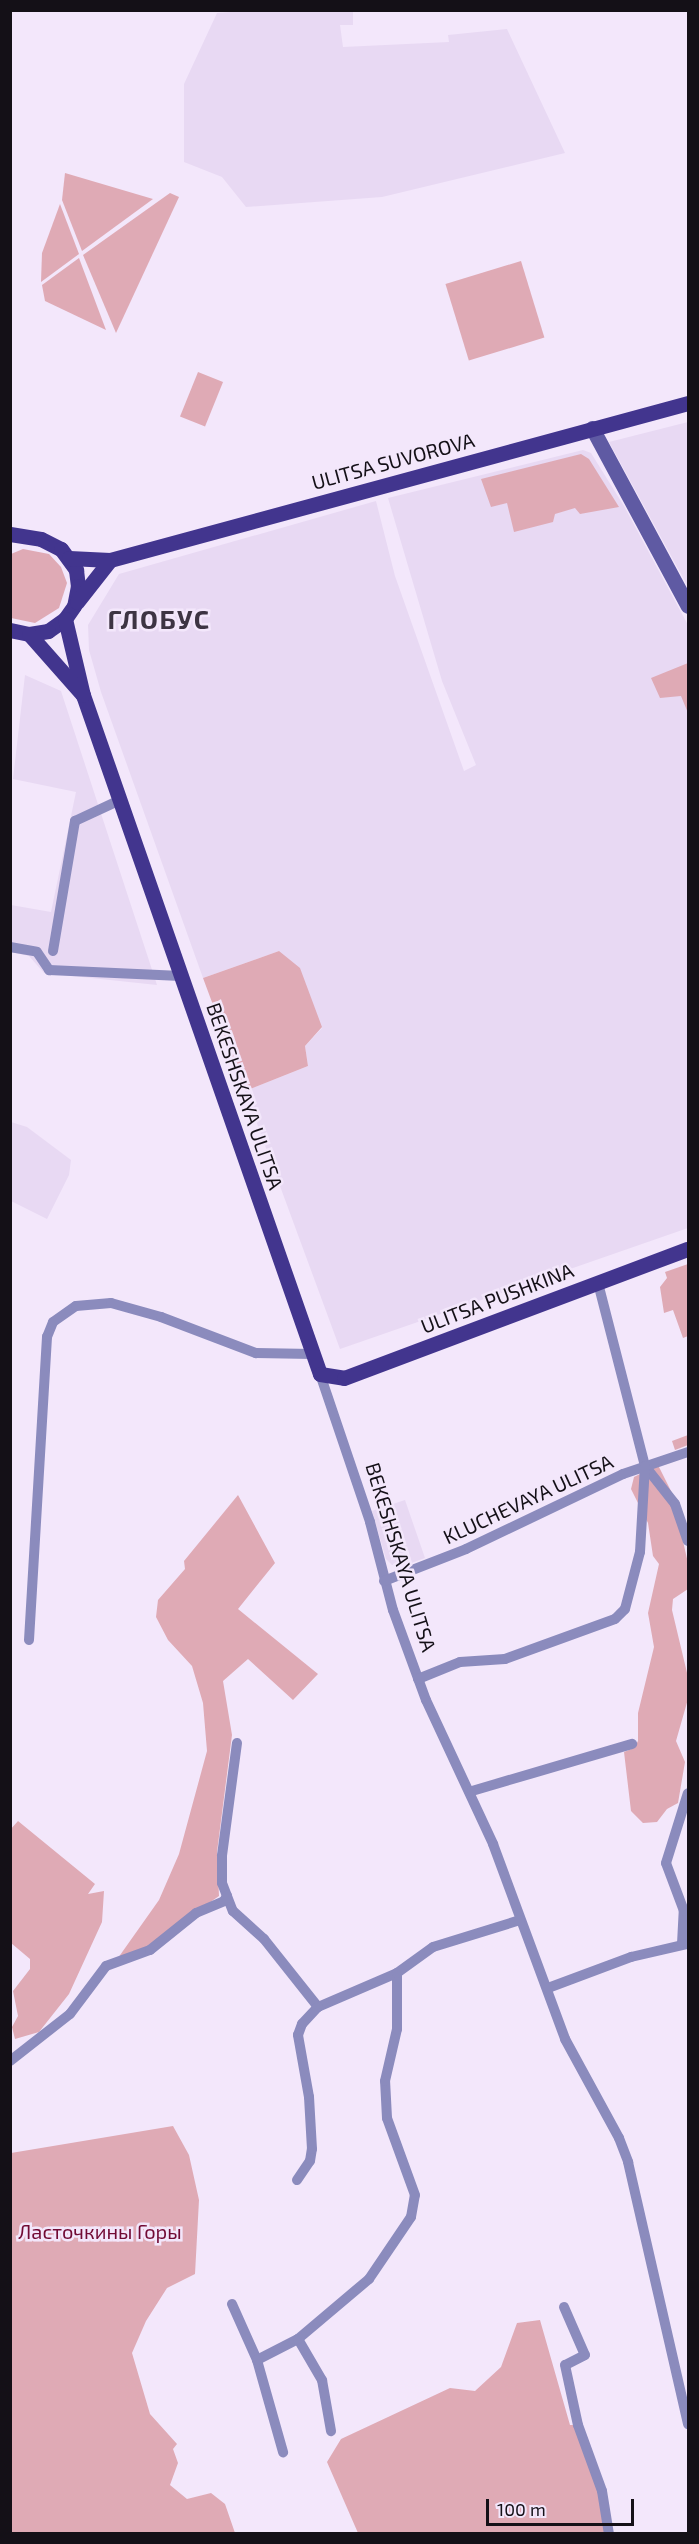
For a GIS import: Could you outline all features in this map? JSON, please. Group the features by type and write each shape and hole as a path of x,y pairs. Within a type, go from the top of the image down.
{"main road":[{"name":"ULITSA SUVOROVA","path":"69,558 110,560 688,403"},
{"path":"592,428 688,606"},
{"path":"15,538 41,539 69,558 78,586 74,606"},
{"path":"10,630 29,634 48,631 65,619 110,560"},
{"name":"BEKESHSKAYA ULITSA","path":"65,619 83,695 320,1374"},
{"name":"BEKESHSKAYA ULITSA","path":"29,634 83,695"},
{"name":"ULITSA PUSHKINA","path":"320,1374 344,1378 688,1249"}],"street":[{"path":"53,951 75,821 120,800"},
{"path":"10,947 37,952 49,970 181,976"},
{"path":"418,1679 460,1662 505,1659 615,1619 625,1609 640,1552 645,1466 598,1283"},
{"path":"29,1640 47,1337 58,1317 76,1306 111,1303 161,1317 256,1353 312,1354"},
{"name":"BEKESHSKAYA ULITSA","path":"320,1374 370,1522 384,1581 418,1679 472,1791 548,1988 565,2039 619,2138 628,2162 688,2424"},
{"name":"KLUCHEVAYA ULITSA","path":"384,1581 466,1549 645,1466 688,1452"},
{"path":"645,1466 675,1504 688,1541"},
{"path":"237,1743 222,1856 227,1896 233,1911 264,1939 318,2007"},
{"path":"472,1791 632,1744"},
{"path":"548,1988 631,1957 685,1944 684,1911 666,1863 688,1793"},
{"path":"10,2061 70,2014 106,1966 150,1950 196,1913 224,1901 227,1896"},
{"path":"297,2180 310,2161 312,2149 308,2087 298,2036 302,2024 318,2007 397,1973 433,1947 520,1920"},
{"path":"257,2360 298,2339 369,2279 411,2217 415,2195 387,2118 385,2081 397,2029 397,1973"},
{"path":"232,2304 257,2360 283,2452"},
{"path":"564,2307 585,2355 565,2366 578,2425 602,2491 609,2534"},
{"path":"298,2339 322,2380 331,2431"},
{"path":"676,2366 688,2364"}],"shaded area":[{"path":"353,11 353,25 340,25 343,47 449,42 448,35 507,29 565,153 382,197 246,207 222,177 184,162 184,84 217,13"},
{"path":"688,422 688,587 609,442"},
{"path":"583,450 591,453 624,506 688,625 688,1228 340,1349 245,1091 308,1066 305,1046 322,1028 279,951 203,978 101,692 89,650 88,625 119,574 376,501 395,576 464,771 476,765 442,681 388,498"},
{"path":"25,675 61,691 157,985 44,973 29,956 11,952 11,905 51,912 76,792 13,779"},
{"path":"11,1122 27,1127 71,1160 69,1175 47,1219 11,1201"},
{"path":"405,1500 425,1558 406,1565 392,1565 386,1559 372,1511"}],"green space":[{"path":"65,173 153,199 82,251 62,200"},
{"path":"170,193 179,197 116,333 83,255"},
{"path":"60,204 79,254 41,282 42,253"},
{"path":"79,258 106,330 45,301 42,285"},
{"path":"521,261 544,338 469,361 445,284"},
{"path":"198,372 223,382 205,427 180,417"},
{"path":"581,454 589,459 619,507 580,514 575,508 555,514 553,522 514,532 507,503 491,507 481,479"},
{"path":"23,549 49,554 61,567 67,583 59,608 35,623 11,618 11,554"},
{"path":"688,663 688,713 681,696 660,698 651,678"},
{"path":"279,951 300,968 322,1027 305,1046 308,1066 245,1091 203,978"},
{"path":"688,1264 688,1336 683,1338 673,1310 664,1313 660,1287 667,1278 665,1272"},
{"path":"688,1435 688,1445 675,1450 672,1441"},
{"path":"658,1465 672,1493 688,1563 688,1589 673,1599 672,1610 688,1677 688,1699 676,1741 685,1762 678,1803 667,1809 657,1822 643,1823 631,1811 624,1752 634,1748 638,1741 638,1713 654,1647 648,1613 659,1564 653,1556 648,1523 631,1489 634,1477"},
{"path":"238,1495 275,1563 238,1609 318,1674 293,1700 248,1659 223,1681 232,1735 217,1852 219,1896 146,1947 118,1958 159,1900 179,1854 207,1751 203,1703 192,1666 168,1640 156,1617 158,1600 185,1569 184,1561"},
{"path":"18,1821 95,1884 88,1894 104,1891 102,1922 69,1994 39,2032 15,2039 12,2027 18,2016 13,1991 30,1969 30,1959 11,1943 10,1830"},
{"name":"Ласточкины Горы","path":"173,2126 189,2155 199,2200 195,2274 167,2288 146,2321 132,2353 150,2414 177,2444 173,2449 178,2463 170,2485 187,2499 211,2493 225,2504 235,2533 11,2533 11,2153"},
{"path":"540,2320 570,2425 578,2425 610,2533 358,2533 327,2462 341,2439 450,2388 475,2391 501,2367 517,2323"}],"district":[{"name":"ГЛОБУС","path":"159,619"}]}
